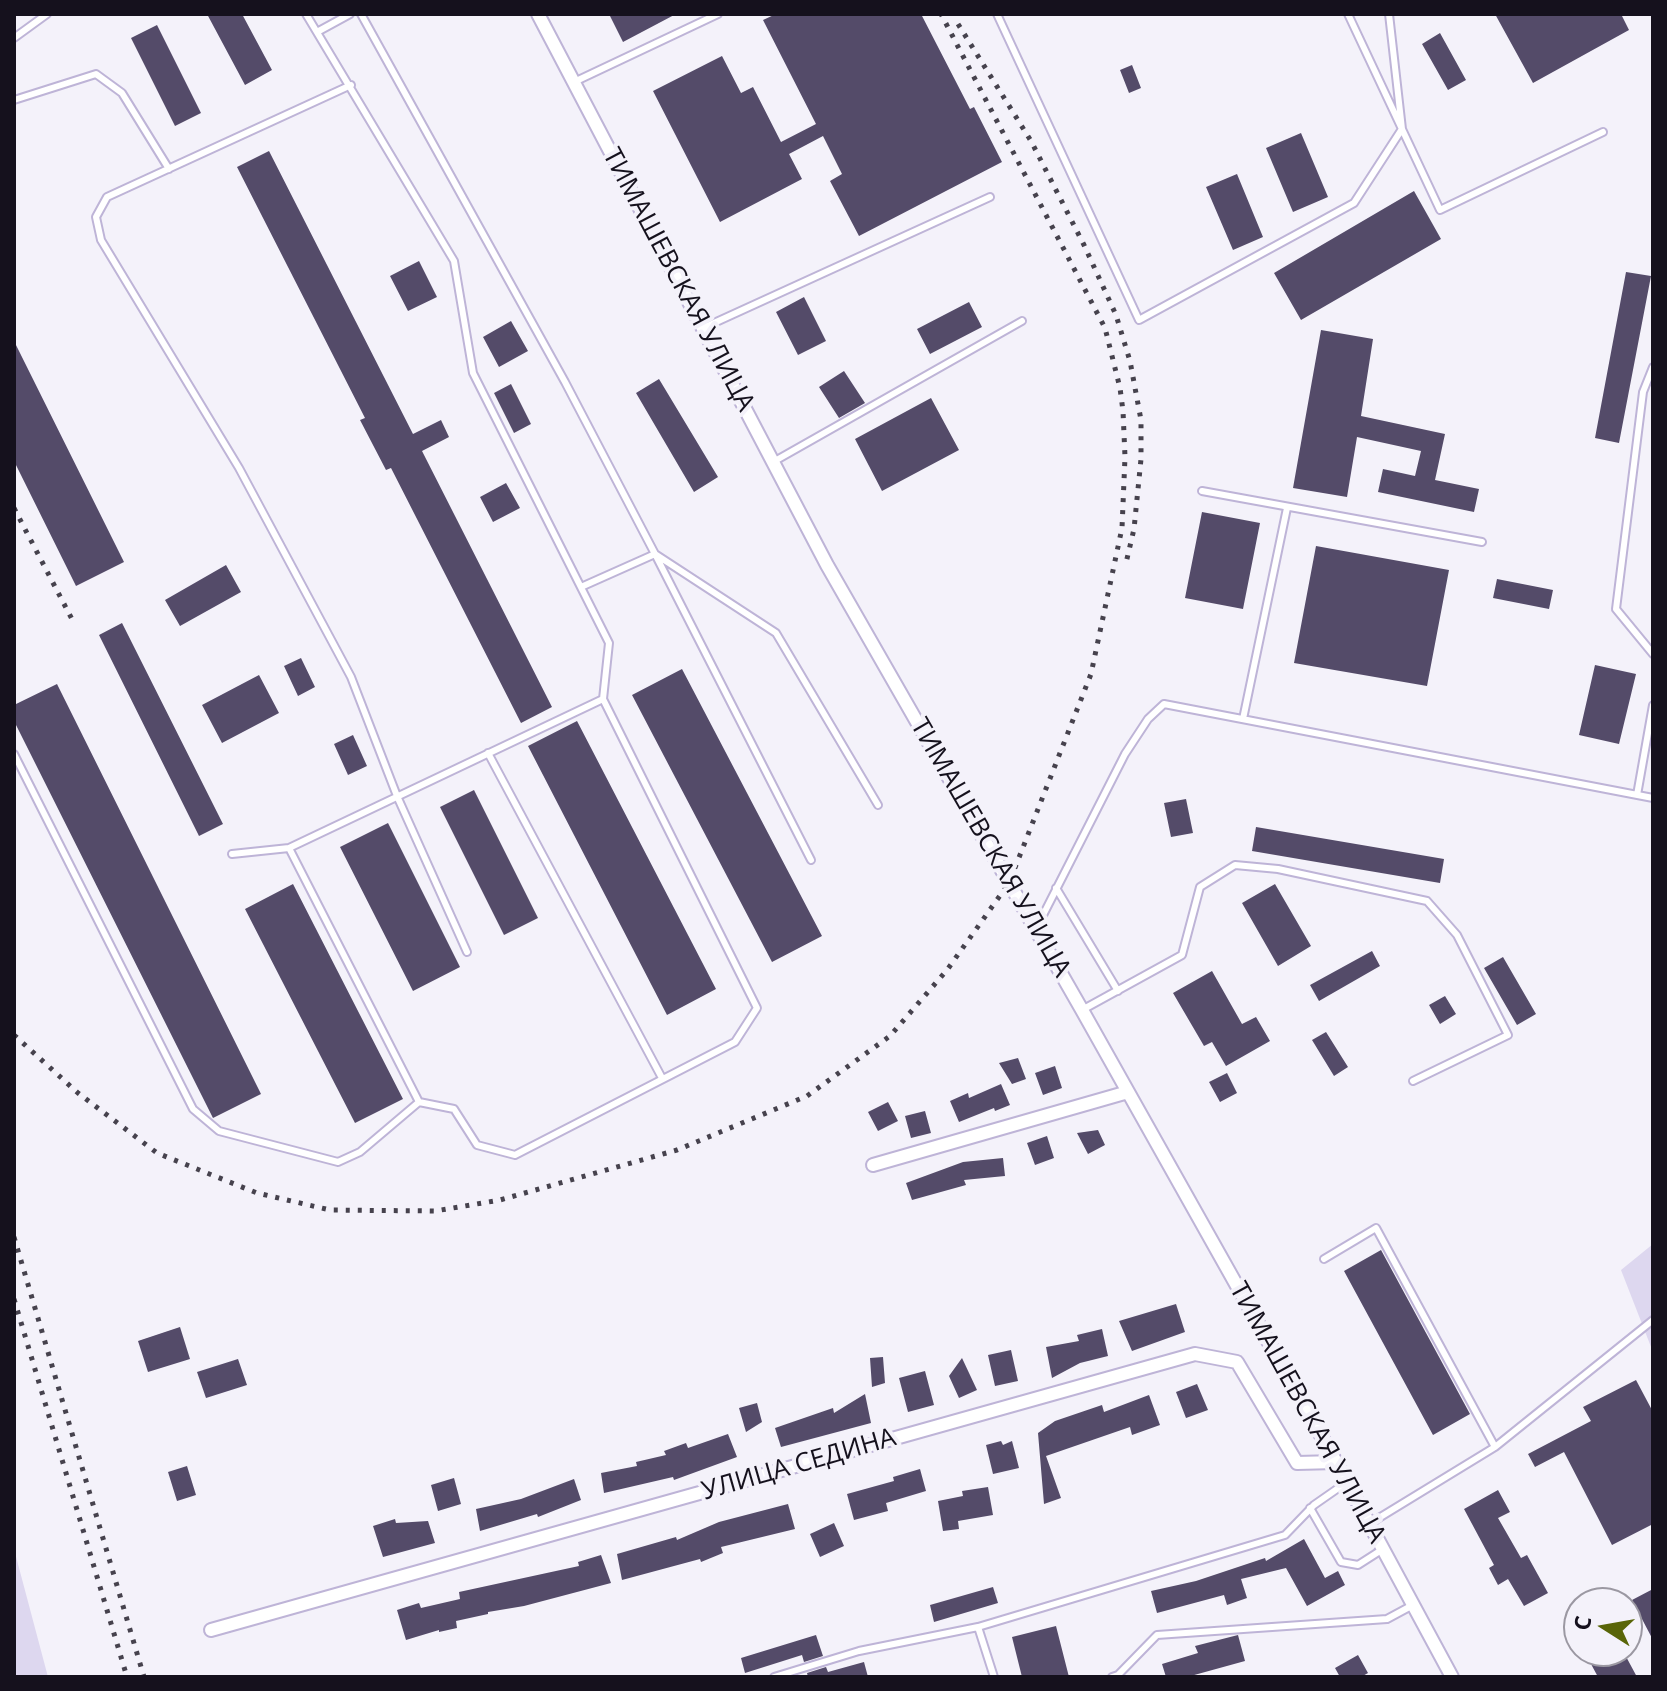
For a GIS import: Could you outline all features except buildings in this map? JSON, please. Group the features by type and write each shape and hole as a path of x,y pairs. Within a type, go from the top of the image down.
{"street":[{"name":"ТИМАШЕВСКАЯ УЛИЦА","path":"538,14 827,565 1082,1010 1336,1462 1452,1677"},
{"path":"873,1165 1128,1092"},
{"name":"УЛИЦА СЕДИНА","path":"211,1630 1195,1354 1237,1362 1297,1463 1336,1462"}],"lane":[{"path":"14,38 47,14"},
{"path":"306,14 454,261 473,373 609,643 603,699 757,1008 735,1042 515,1155 477,1145 454,1109 419,1102"},
{"path":"317,32 350,14"},
{"path":"361,14 565,382 811,860"},
{"path":"574,82 718,14"},
{"path":"997,14 1139,320 1354,203 1402,129 1389,14"},
{"path":"1348,14 1440,210 1603,132"},
{"path":"14,100 96,74 122,93 169,169"},
{"path":"351,85 107,197 96,217 101,240 239,468 351,677 397,796 467,952"},
{"path":"703,328 990,197"},
{"path":"773,462 1022,321"},
{"path":"1653,367 1643,392 1616,609 1653,654"},
{"path":"1202,491 1482,542"},
{"path":"1243,719 1287,508"},
{"path":"581,587 655,554"},
{"path":"655,554 776,633 878,805"},
{"path":"232,854 289,848 603,699"},
{"path":"1036,929 1125,754 1148,719 1164,704 1653,798"},
{"path":"1637,795 1653,705"},
{"path":"488,753 662,1078"},
{"path":"14,754 193,1109 219,1131 338,1162 360,1152 419,1102"},
{"path":"289,848 419,1102"},
{"path":"1082,1010 1182,955 1200,887 1235,865 1278,869 1427,901 1457,935 1508,1035 1413,1081"},
{"path":"1056,888 1118,991"},
{"path":"1324,1259 1376,1228 1495,1447"},
{"path":"1369,1524 1495,1447 1653,1320"},
{"path":"774,1677 859,1651 978,1627 1285,1535 1310,1508 1347,1482"},
{"path":"1310,1508 1341,1562 1358,1565 1383,1549"},
{"path":"1112,1677 1118,1675 1157,1635 1387,1619 1413,1605"},
{"path":"978,1627 994,1677"}],"shaded area":[{"path":"1653,1244 1653,1352 1621,1270"},
{"path":"14,1549 48,1677 14,1677"}],"railway":[{"path":"14,1035 78,1093 157,1153 257,1193 330,1210 435,1211 500,1200 677,1150 807,1096 890,1036 947,970 1009,883 1091,674 1122,528 1123,411 1105,328 941,14"},
{"path":"958,24 1031,141 1116,315 1130,361 1141,420 1141,459 1134,529 1126,563"},
{"path":"14,508 75,625"},
{"path":"14,1237 144,1677"},
{"path":"14,1299 127,1677"}]}
